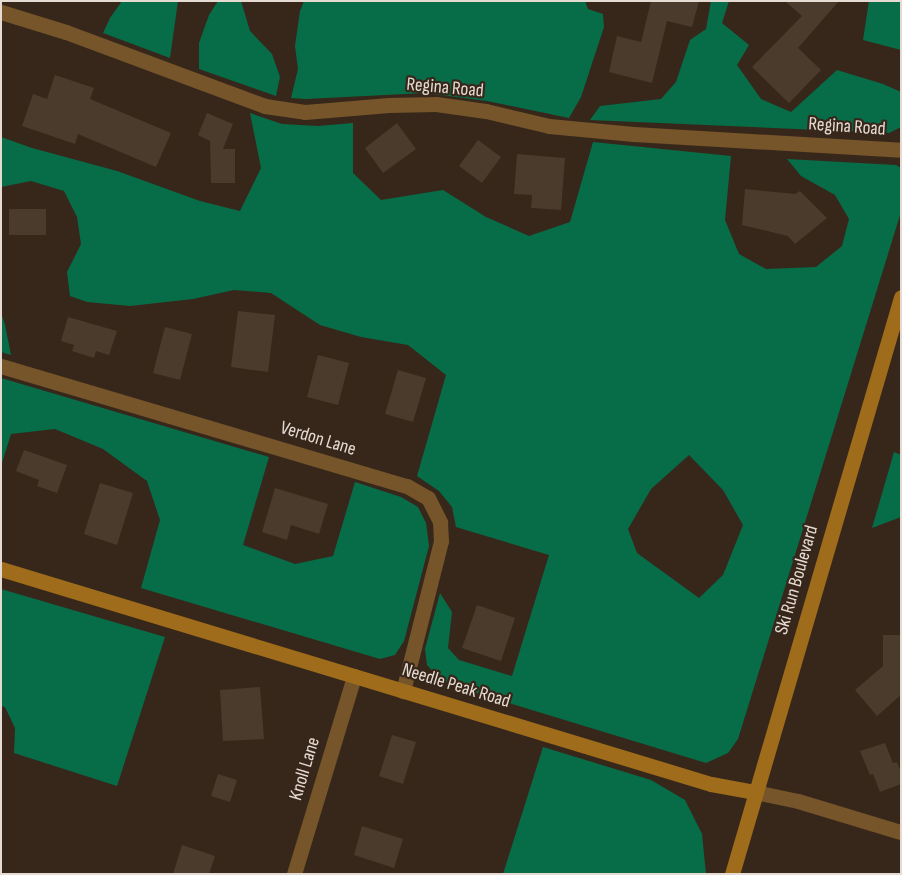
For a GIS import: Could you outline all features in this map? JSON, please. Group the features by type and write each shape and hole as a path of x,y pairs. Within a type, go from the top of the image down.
{"street":[{"name":"Regina Road","path":"1,12 76,36 265,106 305,112 389,105 436,104 486,111 558,126 634,134 901,150"},
{"name":"Ski Run Boulevard","path":"732,874 901,297"},
{"name":"Verdon Lane","path":"1,366 407,486 428,498 440,522 440,541 403,691"},
{"name":"Needle Peak Road","path":"1,569 711,784 798,801 901,832"},
{"name":"Knoll Lane","path":"294,874 354,676"}],"green space":[{"path":"122,1 178,1 170,58 103,33 110,18"},
{"path":"218,1 241,1 250,31 272,54 280,77 276,96 199,69 199,43 209,15"},
{"path":"304,1 585,1 588,9 603,14 604,27 581,97 569,118 487,101 425,93 306,99 291,98 298,69 295,46 300,11"},
{"path":"711,1 729,1 722,23 749,45 737,65 761,99 791,112 837,70 883,84 901,92 901,127 889,133 590,120 600,106 661,99 676,82 690,40 706,29"},
{"path":"869,1 901,1 901,50 863,40"},
{"path":"250,113 282,124 318,126 353,123 353,173 381,200 443,190 486,217 529,236 570,222 593,142 731,156 725,220 739,254 766,269 816,267 842,246 849,219 835,195 801,176 787,159 896,165 901,168 901,212 738,739 728,753 706,763 456,687 440,679 427,665 425,649 440,593 452,612 448,648 459,660 512,676 549,555 456,527 452,507 439,491 417,476 446,375 408,345 361,337 320,325 271,293 234,290 193,299 130,306 87,302 70,296 67,272 81,244 77,217 64,191 31,181 1,187 1,137 32,148 117,171 200,201 240,211 261,168","holes":["689,455 723,490 743,525 723,575 699,598 637,553 628,529 651,489"]},
{"path":"1,312 5,325 11,355 1,352"},
{"path":"1,378 269,457 243,545 295,564 333,556 355,482 401,497 418,507 426,523 429,546 404,641 395,655 380,659 141,588 160,520 147,481 103,449 55,429 11,434 1,466"},
{"path":"894,452 901,455 901,517 872,528"},
{"path":"1,589 165,637 117,786 14,753 15,728 5,707 1,706"},
{"path":"543,747 651,780 685,800 702,834 706,874 503,874"}],"building":[{"path":"651,1 699,1 692,27 667,21 652,83 609,72 617,36 641,42"},
{"path":"785,1 839,1 798,48 821,70 789,103 752,67 802,16"},
{"path":"55,75 94,88 90,99 171,133 156,167 78,134 75,144 22,126 33,94 47,99"},
{"path":"207,113 233,124 223,149 235,149 235,183 211,183 210,141 198,135"},
{"path":"397,123 416,149 383,173 365,148"},
{"path":"478,140 501,157 482,183 459,166"},
{"path":"517,154 565,158 561,210 531,208 532,195 514,194"},
{"path":"745,189 795,194 800,191 827,218 795,244 788,236 742,225"},
{"path":"9,209 46,209 46,235 9,235"},
{"path":"238,311 275,315 268,372 231,367"},
{"path":"68,317 117,331 109,355 96,351 94,358 72,351 74,345 61,341"},
{"path":"165,327 192,334 180,380 153,373"},
{"path":"318,355 349,363 338,405 307,397"},
{"path":"398,370 426,378 413,422 385,414"},
{"path":"24,450 67,465 57,493 37,486 39,480 16,471"},
{"path":"100,483 133,493 117,545 84,534"},
{"path":"275,488 328,504 319,534 291,525 287,540 262,532"},
{"path":"477,605 515,618 501,661 462,648"},
{"path":"883,635 901,635 901,695 877,716 855,690 883,666"},
{"path":"260,687 264,739 223,741 220,690"},
{"path":"392,735 416,742 403,784 379,776"},
{"path":"885,743 893,763 897,762 901,772 901,784 880,792 873,774 870,775 860,751"},
{"path":"218,774 237,780 230,802 211,796"},
{"path":"362,826 403,839 394,868 354,855"},
{"path":"182,845 215,856 209,874 173,874"}]}
